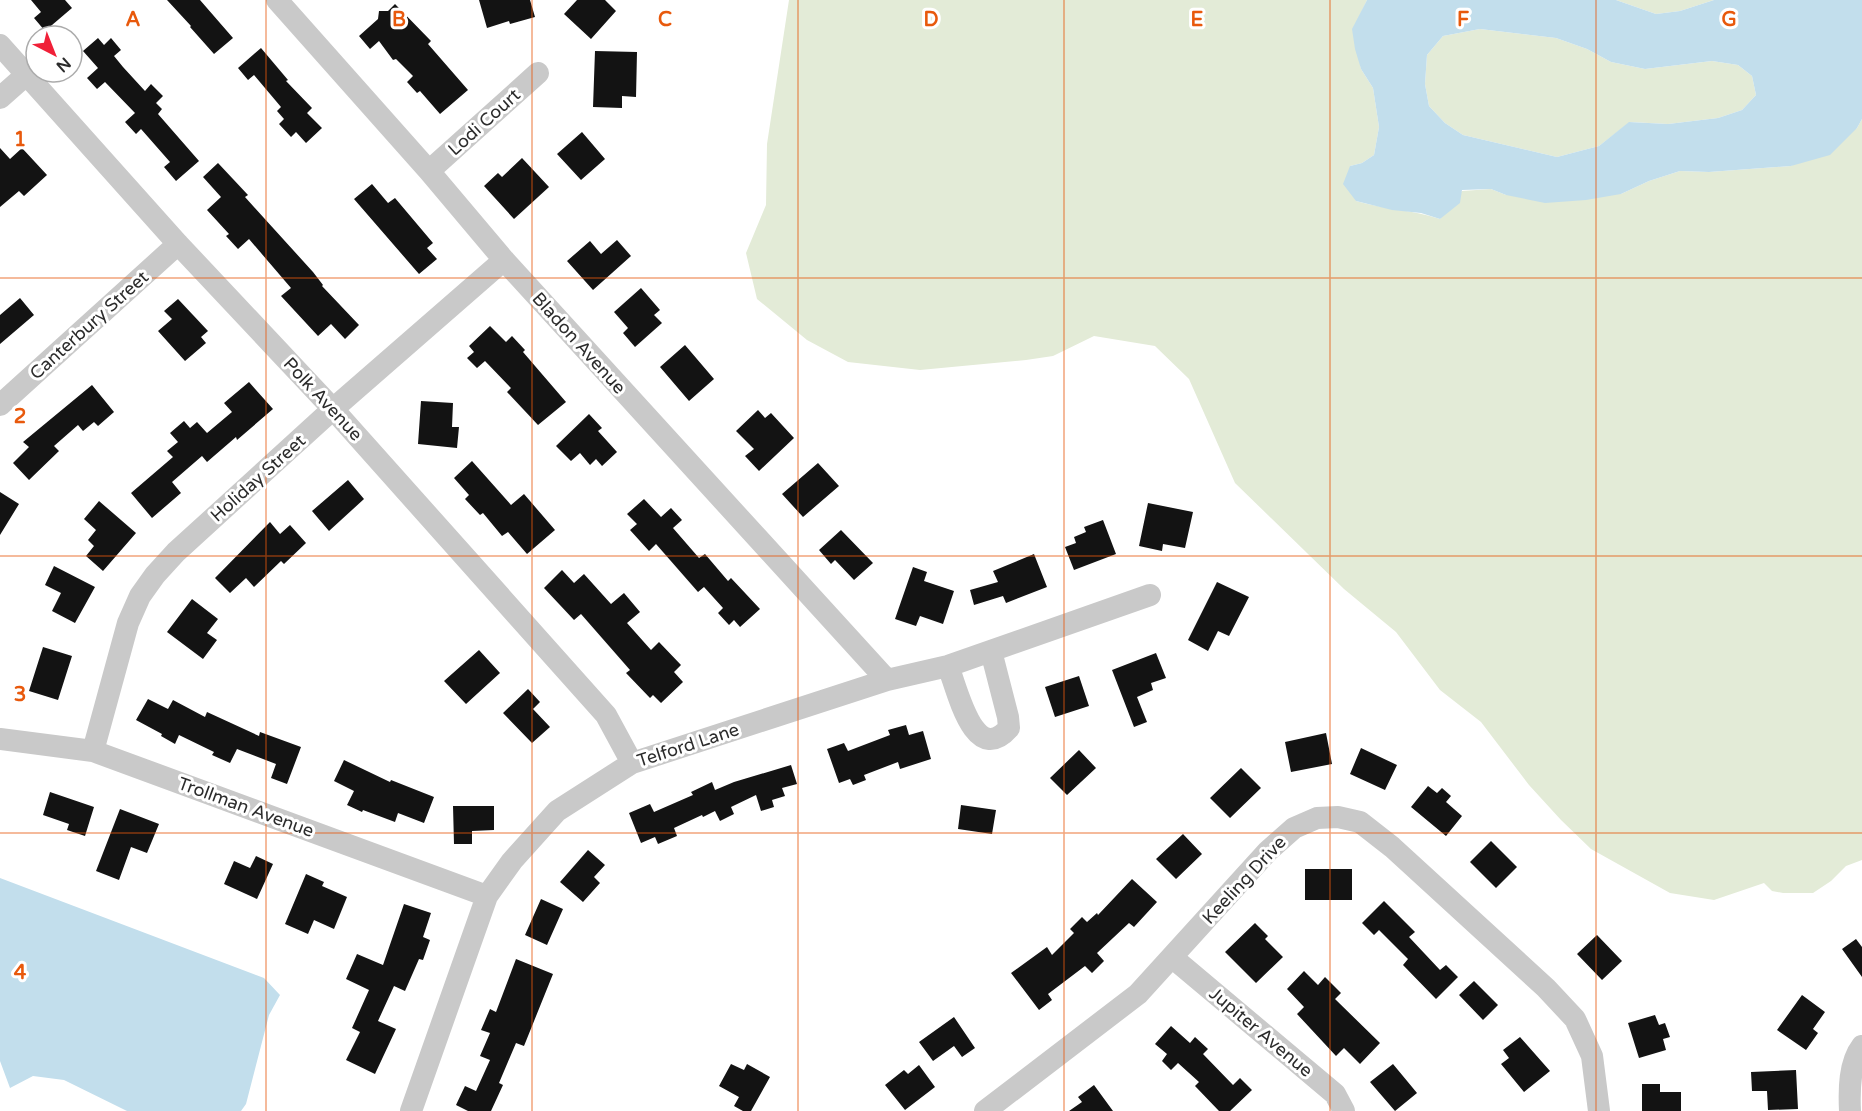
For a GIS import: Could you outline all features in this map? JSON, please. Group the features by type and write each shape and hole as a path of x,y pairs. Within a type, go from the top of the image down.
{"street":[{"name":"Bladon Avenue","path":"278,0 504,260 887,680"},
{"name":"Polk Avenue","path":"0,45 24,73"},
{"name":"Lodi Court","path":"429,171 538,73"},
{"path":"0,98 24,77"},
{"name":"Polk Avenue","path":"34,84 178,244 333,409 606,715 633,763"},
{"name":"Canterbury Street","path":"0,405 178,244"},
{"name":"Holiday Street","path":"93,751 128,623 140,596 155,575 176,552 333,409 504,260"},
{"name":"Telford Lane","path":"411,1111 487,896 512,861 557,811 633,763 887,680 948,666 1150,594"},
{"path":"948,666 971,727 978,735 988,740 996,738 1009,728 990,651"},
{"name":"Trollman Avenue","path":"0,739 93,751 487,896"},
{"name":"Keeling Drive","path":"994,1109 1138,994 1268,851 1294,828 1317,818 1338,817 1360,822 1392,847 1546,988 1575,1019 1592,1056 1599,1111"},
{"name":"Jupiter Avenue","path":"1173,958 1335,1094 1344,1111"},
{"path":"1850,1111 1849,1091 1855,1055 1862,1046"}],"green space":[{"path":"789,0 1367,0 1353,29 1361,69 1373,88 1379,127 1374,155 1362,163 1350,166 1356,201 1440,219 1462,191 1491,189 1506,195 1621,194 1649,181 1680,171 1709,172 1791,166 1857,128 1862,119 1862,860 1846,866 1831,881 1813,893 1772,891 1764,883 1714,900 1670,893 1591,849 1529,785 1481,722 1440,690 1396,632 1344,589 1235,483 1189,379 1155,346 1094,336 1053,356 920,370 848,362 807,340 757,299 746,253 766,205 767,144"},
{"path":"1616,0 1714,0 1680,11 1656,14"},
{"path":"1480,29 1556,38 1587,49 1611,62 1645,69 1712,61 1738,65 1752,76 1756,95 1742,110 1718,118 1668,124 1630,122 1599,146 1557,157 1463,135 1445,123 1429,106 1425,84 1427,55 1443,36"}],"water":[{"path":"1367,0 1616,0 1656,14 1680,11 1714,0 1862,0 1862,119 1857,128 1830,155 1791,166 1709,172 1680,171 1649,181 1621,194 1586,200 1545,203 1506,195 1491,189 1462,190 1460,203 1440,219 1421,213 1392,210 1356,201 1343,184 1350,166 1362,163 1374,155 1379,127 1373,88 1361,69 1352,29","holes":["1480,29 1556,38 1587,49 1611,62 1645,69 1712,61 1738,65 1752,76 1756,95 1742,110 1718,118 1668,124 1629,122 1599,146 1557,157 1463,135 1445,123 1429,106 1425,84 1427,55 1443,36"]},
{"path":"0,878 264,978 280,995 269,1015 246,1104 241,1111 127,1111 64,1080 33,1076 10,1088 0,1061"}],"building":[{"path":"31,0 65,0 72,8 53,24 39,24 34,18 41,12"},
{"path":"167,0 200,0 233,38 214,54"},
{"path":"479,0 530,0 535,17 510,24 509,21 487,28"},
{"path":"577,0 605,0 616,11 591,39 564,14"},
{"path":"395,4 431,41 428,44 468,90 440,114 420,91 417,93 407,82 413,76 396,59 393,60 379,41 370,49 359,36 378,19 379,11 388,11"},
{"path":"98,38 104,45 111,38 121,50 114,56 123,67 145,91 151,84 163,96 156,103 162,109 158,114 199,161 176,181 164,167 170,162 141,129 136,134 125,122 135,113 105,82 97,89 87,78 98,68 84,50"},
{"path":"261,48 288,80 286,81 312,108 307,113 322,128 306,143 296,132 291,137 279,124 284,119 277,111 281,107 254,75 248,80 238,68"},
{"path":"595,51 637,52 636,97 622,96 622,108 593,107"},
{"path":"582,132 605,159 581,180 557,154"},
{"path":"0,148 10,159 22,148 47,175 24,196 19,191 0,207"},
{"path":"522,158 549,187 514,219 484,186 498,173 502,177"},
{"path":"218,163 248,195 245,197 313,272 322,286 359,325 345,339 331,324 318,336 281,296 291,288 249,239 238,249 226,236 229,234 207,210 221,197 203,177"},
{"path":"372,184 388,203 395,198 433,243 427,248 437,259 419,274 354,199"},
{"path":"617,240 631,256 593,290 567,261 590,241 601,254"},
{"path":"641,288 660,310 654,315 662,323 635,347 623,333 628,328 614,312"},
{"path":"20,298 34,315 0,344 0,315"},
{"path":"178,299 208,331 201,337 206,343 185,361 158,331 172,319 164,311"},
{"path":"490,326 506,342 512,336 566,402 538,425 507,392 511,388 485,361 477,368 467,358 474,352 469,346"},
{"path":"685,345 714,379 689,401 660,367"},
{"path":"249,382 273,409 207,462 202,456 172,482 181,493 152,518 131,493 173,457 167,451 178,442 170,433 184,421 190,428 197,422 207,433 232,412 224,403"},
{"path":"92,385 114,412 98,426 94,422 83,431 78,425 54,446 59,451 29,480 13,463 29,447 23,442"},
{"path":"421,401 453,403 452,427 459,427 457,448 418,444"},
{"path":"758,410 765,418 771,413 794,438 759,471 745,456 754,449 736,431"},
{"path":"589,414 602,428 598,431 617,452 602,466 596,459 590,465 580,453 571,461 556,446"},
{"path":"472,461 511,505 524,494 555,530 527,554 508,532 502,536 483,513 480,515 465,499 469,495 454,478"},
{"path":"818,463 839,486 803,517 782,494"},
{"path":"348,480 364,499 329,531 312,511"},
{"path":"0,492 19,504 0,535"},
{"path":"644,499 661,517 671,508 682,520 673,528 699,558 705,554 728,581 731,578 760,609 740,627 734,620 729,625 718,613 723,608 704,587 698,592 656,544 649,551 630,530 637,524 627,514"},
{"path":"99,501 136,533 103,571 86,556 94,546 88,540 96,530 84,519"},
{"path":"1148,503 1193,512 1185,548 1163,544 1162,551 1139,546"},
{"path":"1103,520 1116,554 1074,570 1065,547 1076,543 1074,537 1086,532 1084,527"},
{"path":"270,522 280,534 290,525 306,543 284,564 281,561 254,587 246,578 230,593 215,578"},
{"path":"841,530 873,563 854,580 835,560 831,564 819,550"},
{"path":"1034,554 1047,587 1006,603 1003,596 974,605 970,590 998,582 993,571"},
{"path":"54,566 95,587 75,623 52,611 61,593 45,585"},
{"path":"913,567 927,572 924,581 954,591 943,624 920,616 916,626 895,619"},
{"path":"562,570 574,583 584,574 611,604 624,593 640,612 627,623 651,650 659,642 681,665 674,672 683,682 661,703 653,695 650,698 626,673 630,670 581,614 574,620 544,588"},
{"path":"1217,582 1249,597 1229,636 1218,631 1208,651 1188,640"},
{"path":"192,599 218,619 207,633 217,640 203,659 167,632"},
{"path":"43,647 72,656 58,700 29,691"},
{"path":"479,650 500,673 466,704 444,681"},
{"path":"1156,653 1166,678 1151,683 1153,690 1137,697 1147,722 1134,727 1112,670"},
{"path":"1079,676 1089,706 1055,717 1045,687"},
{"path":"528,689 540,702 533,709 550,727 532,743 503,713"},
{"path":"148,699 168,709 173,700 205,717 207,712 259,736 260,732 301,747 287,784 271,778 276,764 237,749 230,763 212,755 214,752 179,735 175,744 161,736 162,734 136,720"},
{"path":"906,725 909,735 923,731 931,759 900,769 898,762 864,775 866,780 853,785 850,779 839,783 827,749 844,743 848,751 890,735 888,730"},
{"path":"1326,733 1332,764 1291,772 1285,742"},
{"path":"1361,748 1397,765 1385,790 1350,774"},
{"path":"1079,750 1096,768 1067,795 1050,778"},
{"path":"344,760 390,782 391,780 434,797 424,823 398,813 395,822 347,805 354,791 334,781"},
{"path":"791,765 797,784 782,788 785,796 772,800 774,807 761,811 756,795 731,807 734,814 720,821 715,811 674,828 677,836 658,844 655,837 641,843 629,813 650,804 654,812 693,795 691,792 712,782 715,790"},
{"path":"1241,768 1261,788 1230,818 1210,798"},
{"path":"1428,786 1437,793 1442,788 1451,796 1446,802 1462,816 1446,836 1411,807"},
{"path":"50,792 94,807 85,836 67,830 69,824 43,815"},
{"path":"961,805 996,810 992,834 958,829"},
{"path":"453,806 494,806 494,830 472,831 472,844 454,844"},
{"path":"120,809 159,824 147,853 131,847 119,880 96,871"},
{"path":"1183,834 1202,854 1176,879 1156,859"},
{"path":"1491,841 1517,867 1496,888 1470,862"},
{"path":"588,850 605,865 594,877 600,883 583,902 560,882"},
{"path":"256,856 273,864 257,899 224,884 234,861 250,868"},
{"path":"1305,869 1352,869 1352,900 1305,900"},
{"path":"306,874 324,882 322,886 347,897 334,929 314,920 308,934 285,924"},
{"path":"1132,879 1157,902 1134,927 1129,923 1097,953 1104,961 1092,973 1085,966 1048,994 1052,1000 1039,1010 1011,973 1047,947 1052,955 1074,933 1070,929 1082,917 1087,922 1097,913 1098,915"},
{"path":"541,899 563,909 547,945 525,935"},
{"path":"1384,901 1415,932 1409,937 1440,970 1446,965 1458,977 1436,999 1403,965 1408,959 1379,930 1374,935 1362,923"},
{"path":"404,904 431,913 423,937 430,940 423,960 419,959 405,991 394,986 378,1021 396,1029 375,1074 346,1060 360,1032 352,1028 369,990 346,979 357,954 383,965"},
{"path":"1255,923 1268,936 1265,939 1283,957 1256,983 1225,952"},
{"path":"1597,935 1622,961 1602,980 1577,954"},
{"path":"1856,939 1862,947 1862,977 1842,949"},
{"path":"516,959 553,974 524,1046 516,1043 499,1083 503,1085 491,1111 468,1111 456,1105 465,1086 476,1091 490,1060 480,1056 490,1033 481,1030 490,1009 496,1012"},
{"path":"1304,971 1318,985 1325,977 1341,993 1335,999 1380,1043 1360,1064 1344,1048 1336,1056 1297,1014 1304,1007 1287,989"},
{"path":"1474,981 1498,1005 1483,1020 1459,995"},
{"path":"1802,995 1825,1012 1813,1029 1818,1033 1806,1050 1777,1030"},
{"path":"1655,1015 1659,1025 1665,1023 1670,1037 1663,1039 1666,1050 1639,1058 1628,1023"},
{"path":"954,1017 975,1048 962,1057 954,1046 933,1061 919,1042"},
{"path":"1171,1026 1190,1043 1195,1037 1208,1049 1203,1054 1233,1085 1240,1078 1252,1090 1230,1111 1219,1111 1195,1086 1199,1082 1178,1063 1171,1070 1162,1061 1167,1054 1155,1044"},
{"path":"1520,1037 1550,1071 1524,1092 1501,1064 1509,1058 1503,1050"},
{"path":"731,1064 744,1070 747,1064 770,1077 751,1111 743,1111 734,1106 739,1097 719,1086"},
{"path":"1393,1064 1417,1093 1395,1111 1370,1082"},
{"path":"919,1065 935,1087 905,1110 885,1085 904,1070 908,1074"},
{"path":"1796,1070 1798,1109 1768,1110 1767,1091 1752,1091 1751,1072"},
{"path":"1642,1084 1660,1084 1660,1092 1681,1092 1681,1111 1642,1111"},
{"path":"1094,1085 1113,1111 1069,1111 1082,1102 1078,1097"}]}
